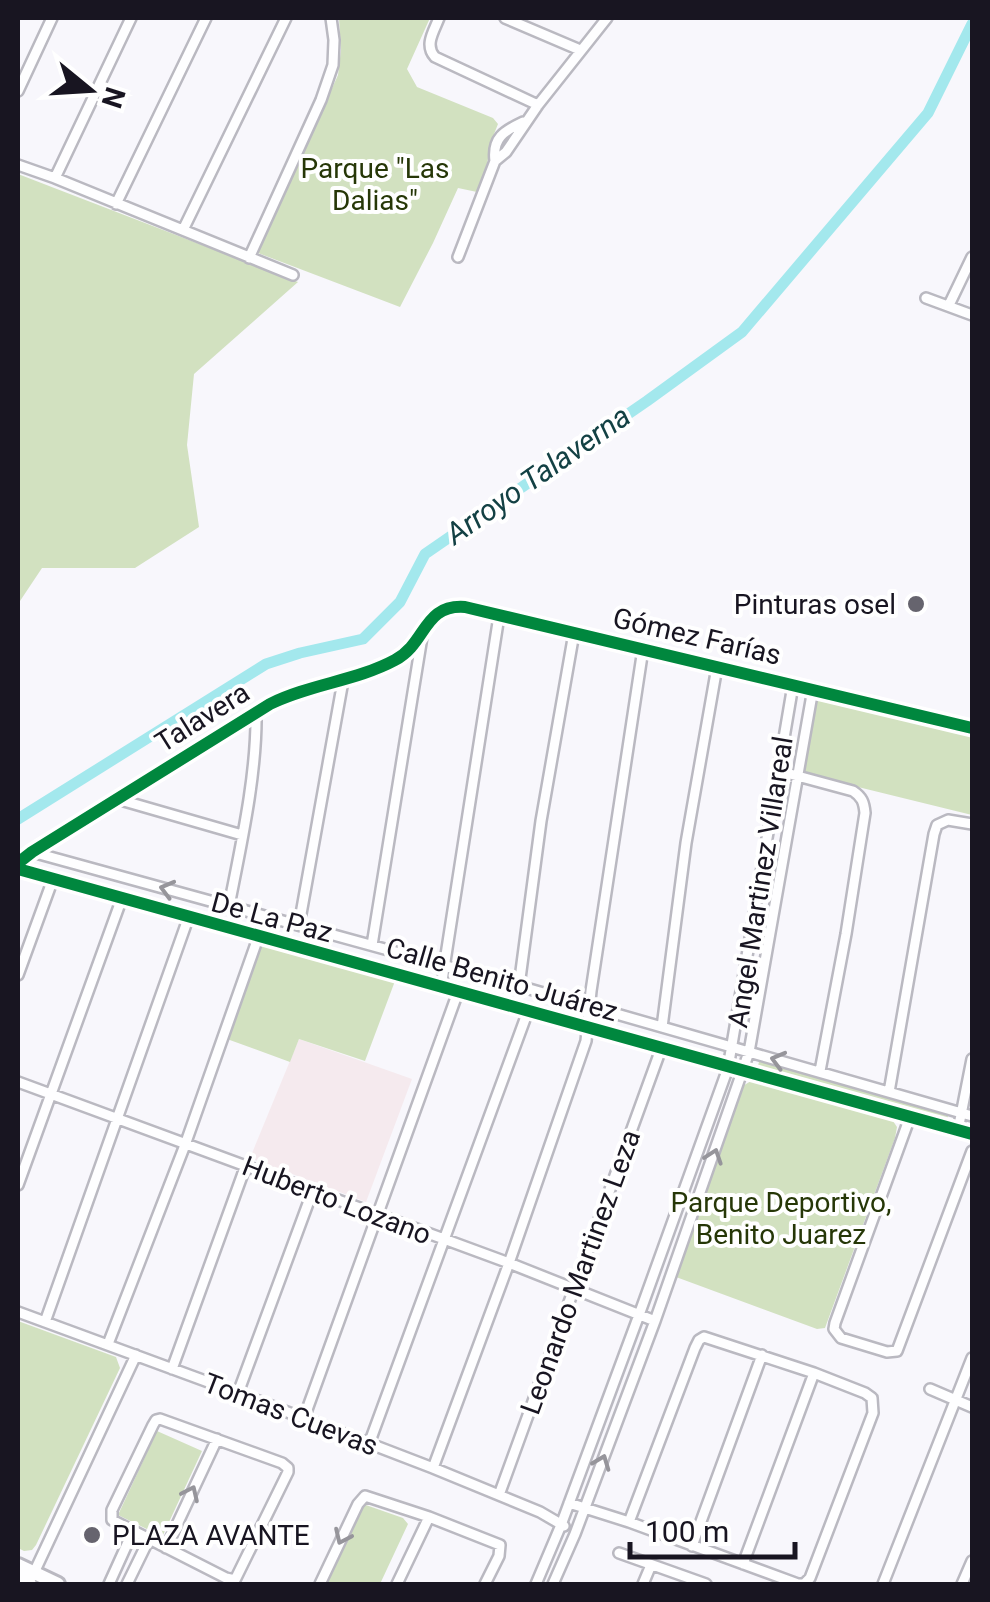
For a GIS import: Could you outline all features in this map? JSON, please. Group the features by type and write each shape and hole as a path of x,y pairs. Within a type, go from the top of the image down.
{"main road":[{"path":"18,1565 31,1580"},
{"path":"18,1578 58,1584"}],"street":[{"path":"18,91 52,18"},
{"path":"55,178 131,18"},
{"path":"116,204 206,18"},
{"path":"183,230 286,18"},
{"path":"249,258 321,100 333,64 330,18"},
{"path":"439,18 429,48 435,57 538,105"},
{"path":"504,18 580,50"},
{"path":"458,257 495,161 506,152 606,18"},
{"path":"18,165 292,275"},
{"path":"950,305 972,257"},
{"path":"926,298 972,315"},
{"name":"Gómez Farías","path":"422,635 430,619 452,606 972,728"},
{"path":"441,987 499,616"},
{"path":"519,986 541,821 574,633"},
{"path":"372,945 422,635"},
{"name":"Talavera","path":"18,866 32,852 256,712 291,694 395,660 422,635"},
{"path":"432,1468 586,1041 590,991 643,649"},
{"path":"662,1027 686,843 717,667"},
{"path":"299,925 343,680"},
{"name":"Angel Martinez Villareal","path":"536,1584 639,1316 728,1068 793,685"},
{"path":"553,1584 655,1321 750,1052 813,689"},
{"path":"230,906 256,712"},
{"path":"779,771 853,791 864,803 846,934 820,1071"},
{"path":"118,799 242,835"},
{"path":"889,1092 934,834 937,825 948,820 972,824"},
{"name":"De La Paz","path":"32,852 968,1115"},
{"name":"Calle Benito Juárez","path":"18,866 53,879 972,1134"},
{"path":"18,975 53,879"},
{"path":"18,1186 122,898"},
{"path":"45,1322 190,916"},
{"path":"108,1344 186,1144 259,935"},
{"path":"304,1418 458,992"},
{"path":"369,1444 528,1012"},
{"name":"Leonardo Martinez Leza","path":"499,1495 661,1049"},
{"path":"958,1130 968,1115 972,1059"},
{"name":"Huberto Lozano","path":"18,1082 509,1263 655,1321"},
{"path":"910,1117 835,1323 834,1329 841,1338 898,1352 972,1151"},
{"path":"172,1369 246,1165"},
{"path":"238,1393 312,1190"},
{"name":"Tomas Cuevas","path":"18,1312 432,1468 540,1512 575,1534"},
{"path":"569,1503 804,1584 810,1578 873,1413 872,1398 814,1373 704,1336 699,1340 629,1522"},
{"path":"692,1546 762,1355"},
{"path":"31,1580 136,1356"},
{"path":"883,1584 972,1358"},
{"path":"743,1564 814,1373"},
{"path":"930,1389 972,1407"},
{"path":"156,1420 217,1439 286,1465 288,1472 235,1580 133,1531 110,1515 156,1420"},
{"path":"166,1548 217,1439"},
{"path":"320,1584 362,1498 370,1496 500,1545 499,1556 485,1584"},
{"path":"396,1584 429,1517"},
{"path":"108,1584 133,1531"},
{"path":"127,1584 149,1539"},
{"path":"620,1553 706,1584"},
{"path":"962,1584 972,1560"},
{"path":"642,1584 652,1565"}],"shaded area":[{"path":"299,1039 412,1079 366,1202 250,1158"}],"green space":[{"name":"Parque \"Las Dalias\"","path":"339,18 430,18 407,69 417,87 493,118 498,124 477,192 458,188 400,307 258,253 338,75"},
{"path":"18,174 298,282 194,374 187,445 199,527 135,568 42,568 18,604"},
{"path":"814,698 972,736 972,815 801,773"},
{"path":"264,944 395,981 365,1061 299,1039 290,1062 227,1039 257,952"},
{"path":"760,1058 948,1116 946,1124 756,1073"},
{"name":"Parque Deportivo, Benito Juarez","path":"751,1081 893,1121 897,1127 825,1328 817,1329 676,1277 741,1087"},
{"path":"18,1321 116,1357 120,1368 36,1545 24,1551 18,1548"},
{"path":"157,1431 202,1451 163,1535 118,1515"},
{"path":"363,1504 403,1518 408,1524 380,1584 322,1584 359,1508"}],"waterway":[{"name":"Arroyo Talaverna","path":"18,819 266,664 363,639 400,602 425,554 742,332 928,113 972,24"}],"cycle path":[{"path":"18,863 270,704 395,660 414,644 433,618 451,608 465,607 972,728"},
{"path":"18,869 972,1134"}],"place":[{"name":"Pinturas osel","path":"916,604"},
{"name":"PLAZA AVANTE","path":"92,1535"}]}
